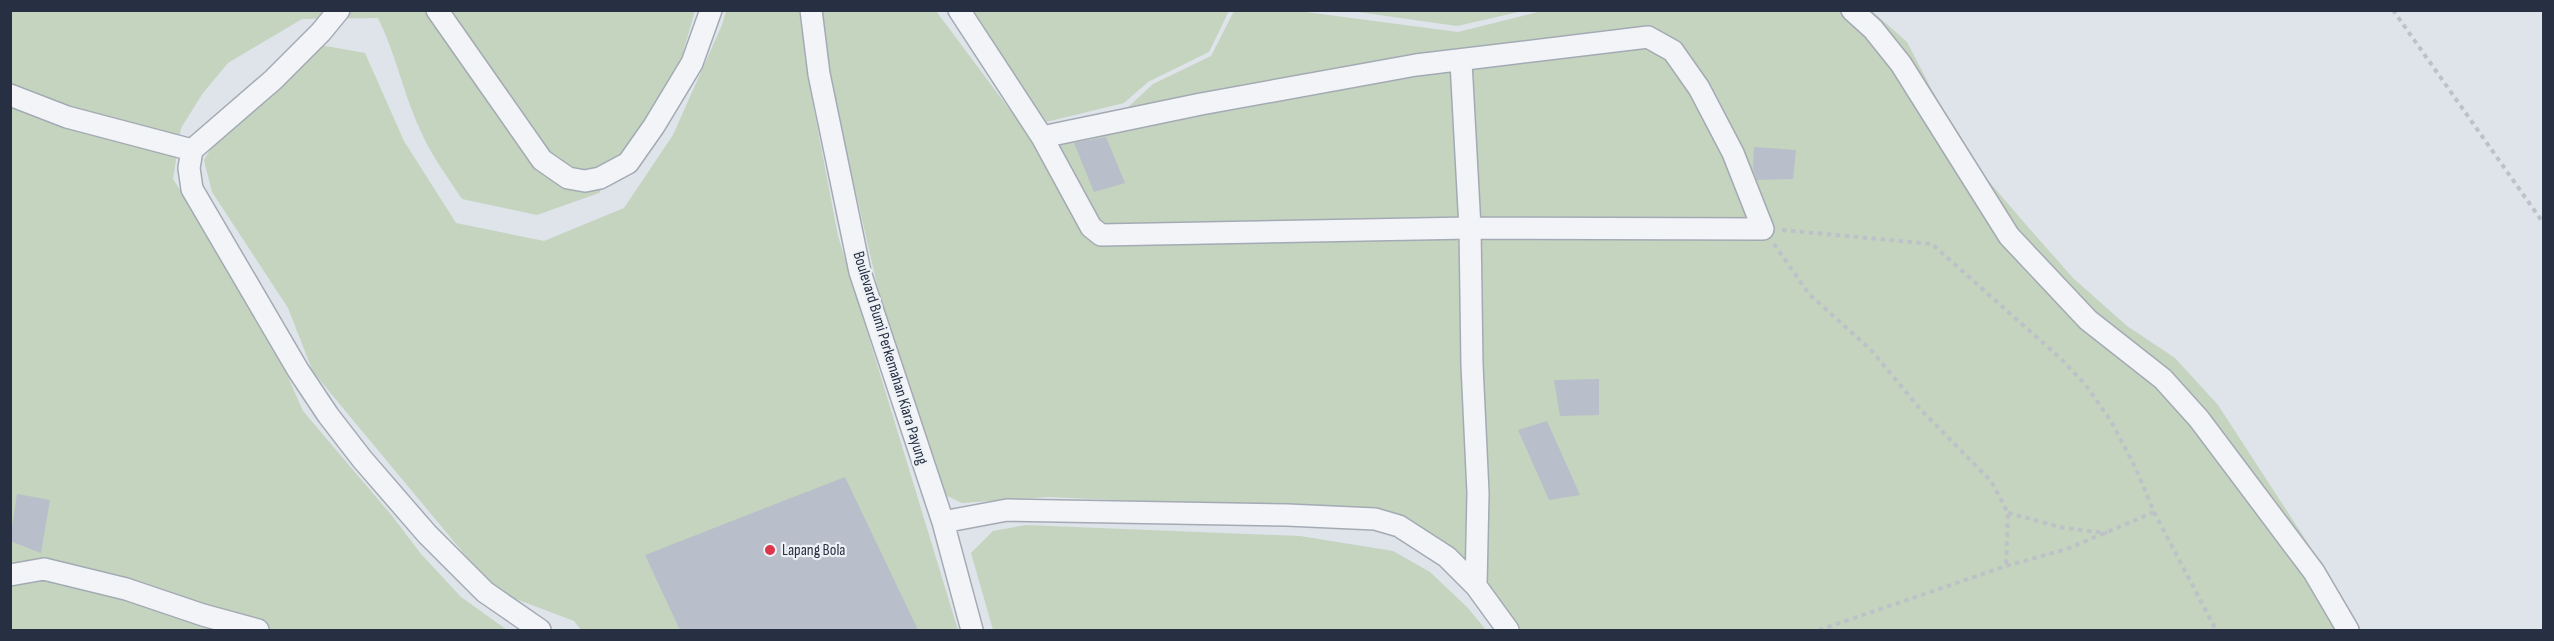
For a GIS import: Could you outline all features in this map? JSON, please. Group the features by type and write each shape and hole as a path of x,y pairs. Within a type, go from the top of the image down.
{"street":[{"path":"339,10 321,32 273,80 192,150 189,168 192,189 298,370 328,415 362,459 427,534 485,592 540,630"},
{"path":"437,10 542,160 568,178 585,181 600,178 628,163 654,126 692,63 711,10"},
{"name":"Boulevard Bumi Perkemahan Kiara Payung","path":"811,10 819,74 860,272 943,522 972,630"},
{"path":"959,10 1042,137 1091,227 1101,235 1470,228 1763,229 1733,153 1699,88 1673,51 1648,37 1461,62 1416,65 1201,104 1042,137"},
{"path":"1852,10 1873,29 1901,64 2009,236 2088,320 2163,379 2199,419 2314,572 2348,630"},
{"path":"1461,62 1470,228 1472,365 1479,512 1476,586"},
{"path":"10,95 67,117 192,150"},
{"path":"943,522 1007,510 1287,515 1376,519 1399,526 1447,557 1476,586 1508,630"},
{"path":"10,574 44,569 126,589 202,615 258,630"}],"path":[{"path":"2393,10 2544,224"},
{"path":"1763,229 1932,244 2021,322 2085,384 2111,421 2154,512 2216,630"},
{"path":"1763,229 1809,294 1871,350 1920,409 1990,481 2008,513 2006,566"},
{"path":"1819,630 2006,566 2067,549 2154,512"},
{"path":"2008,513 2064,528 2108,533"}],"green space":[{"path":"1546,10 1872,11 1907,42 1933,92 1979,170 2028,227 2073,278 2127,326 2175,358 2218,405 2324,568 2360,630 1521,630 1494,592 1468,564 1387,526 1181,503 1048,497 962,503 943,494 881,302 824,54 819,11 936,11 1028,134 1126,109 1153,84 1211,56 1234,11 1298,11 1458,32"},
{"path":"10,11 695,11 682,56 643,128 599,193 537,215 462,199 423,136 378,18 302,19 228,63 203,93 181,128 173,179 262,318 303,411 393,517 421,554 461,597 507,630 11,630"},
{"path":"726,11 799,11 808,78 838,236 958,630 581,630 574,621 495,591 313,372 288,308 212,192 204,160 234,110 320,45 365,53 404,141 456,223 544,241 624,208 673,135 722,25"},
{"path":"949,11 1229,11 1209,52 1148,82 1124,103 1042,123"},
{"path":"1351,11 1523,11 1457,26"},
{"path":"1026,525 1300,536 1393,551 1430,572 1467,607 1486,630 993,630 971,553 993,531"}],"building":[{"path":"1106,137 1125,183 1094,192 1074,143"},
{"path":"1754,147 1796,150 1793,179 1757,180 1753,169"},
{"path":"1599,379 1599,415 1560,416 1554,380"},
{"path":"1547,421 1580,495 1549,500 1518,430"},
{"name":"Lapang Bola","path":"845,477 918,630 680,630 645,555"},
{"path":"17,494 50,500 41,553 10,541"}],"place":[{"name":"Lapang Bola","path":"770,550"}]}
